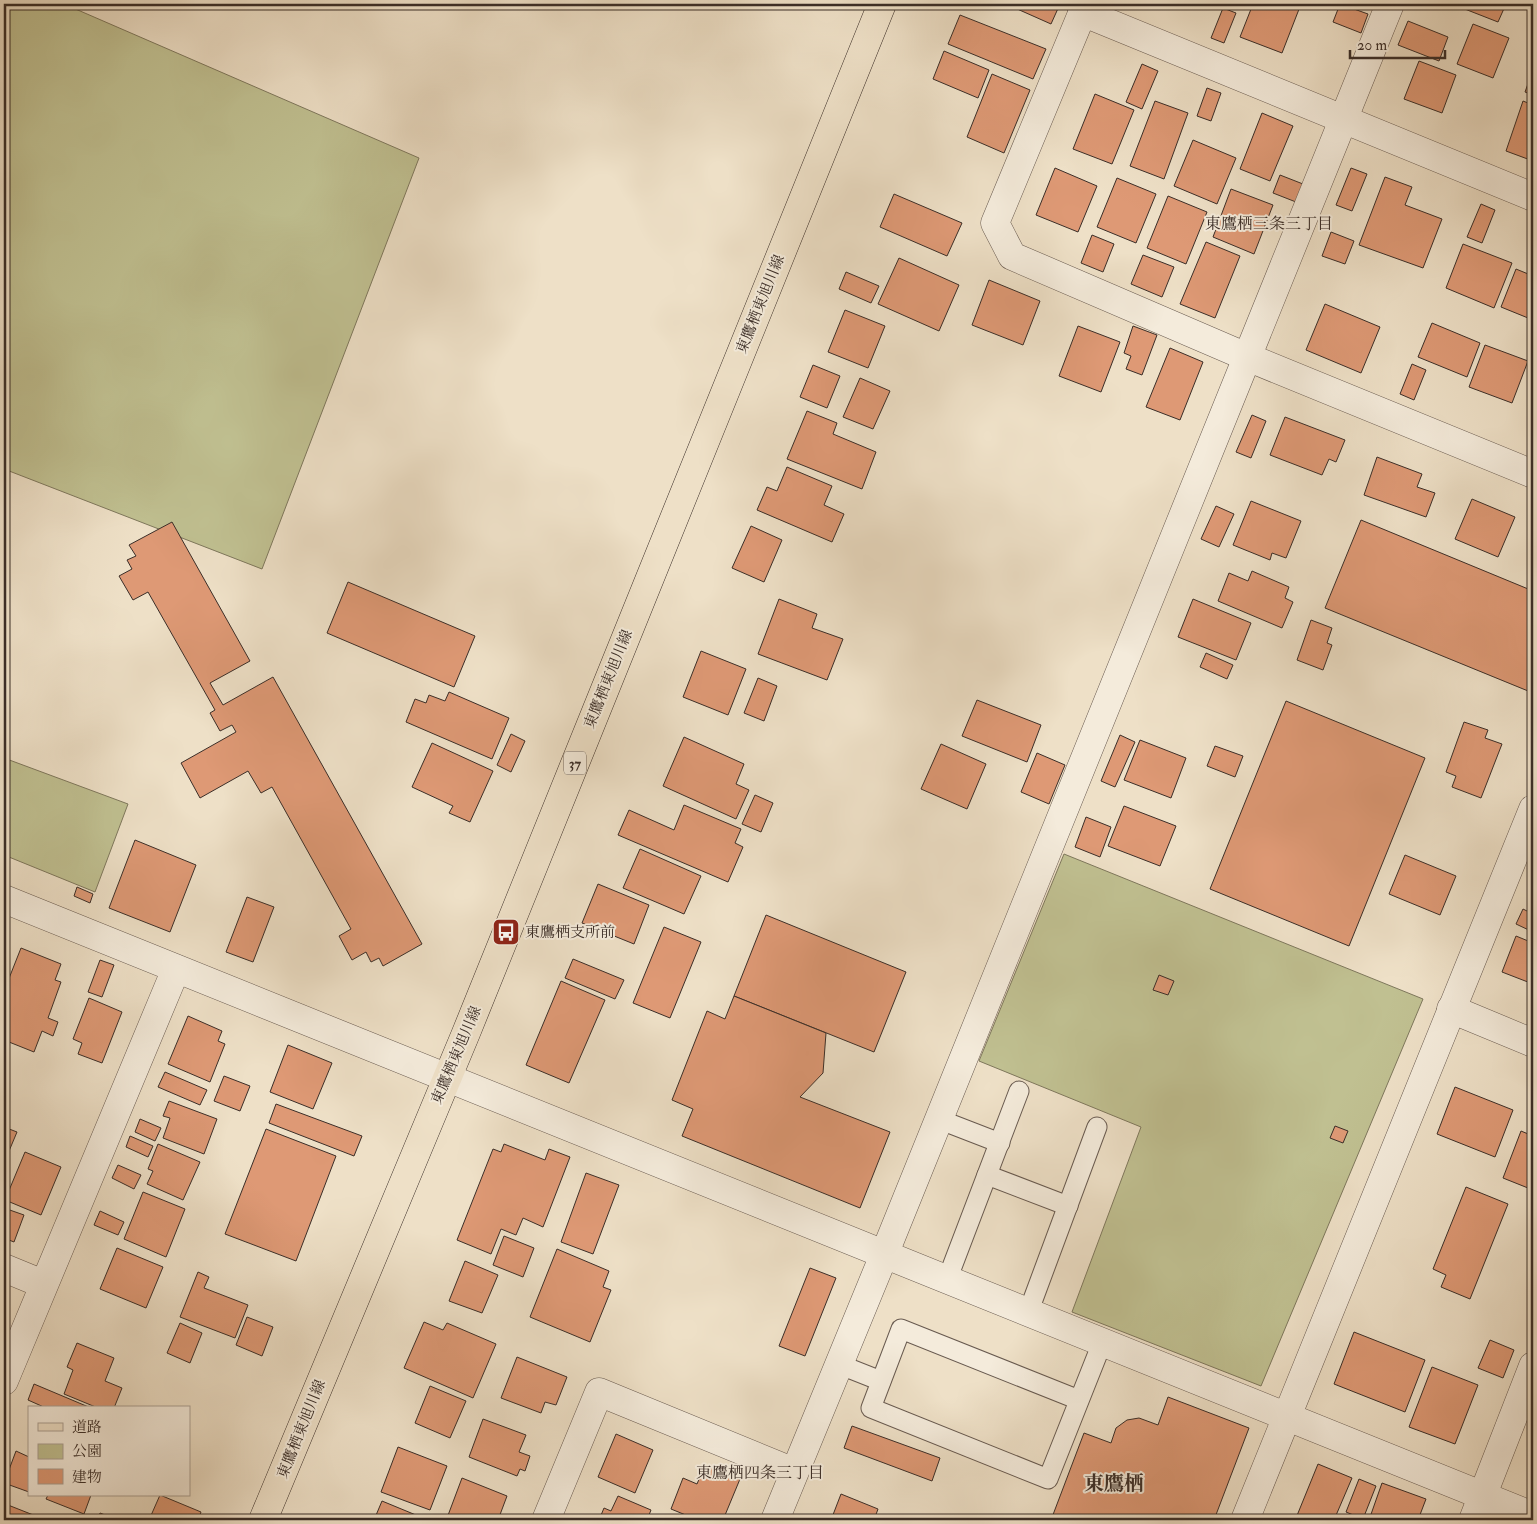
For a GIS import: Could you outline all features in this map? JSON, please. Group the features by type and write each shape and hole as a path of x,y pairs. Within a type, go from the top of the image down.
{"main road":[{"name":"東鷹栖東旭川線","path":"263,1520 466,1033 882,4"}],"street":[{"path":"775,1520 1390,4"},
{"path":"1533,196 1343,120 1084,8 994,223 1012,256 1247,357 1533,474"},
{"path":"1245,1520 1533,809"},
{"path":"4,899 1286,1418 1478,1508 1533,1516"},
{"path":"4,1381 176,969"},
{"path":"1452,1009 1533,1043"},
{"path":"4,1268 43,1284"},
{"path":"1478,1508 1533,1366"},
{"path":"546,1520 599,1392 794,1472"}],"lane":[{"path":"948,1280 1019,1091"},
{"path":"938,1119 1000,1143"},
{"path":"1028,1313 1097,1127"},
{"path":"987,1175 1068,1206"},
{"path":"1079,1400 902,1329 871,1408 1048,1479 1102,1343"},
{"path":"838,1364 881,1381"}],"green space":[{"path":"4,4 64,4 419,158 262,569 4,469"},
{"path":"4,758 128,804 95,892 4,855"},
{"path":"1064,854 1423,999 1261,1386 1072,1312 1141,1127 979,1061"}],"building":[{"path":"1006,4 1060,4 1051,24"},
{"path":"1253,4 1301,4 1282,53 1240,37"},
{"path":"1340,4 1368,14 1361,33 1333,22"},
{"path":"1452,4 1506,4 1498,22"},
{"path":"1223,8 1236,13 1224,43 1211,38"},
{"path":"960,15 1046,49 1033,79 948,44"},
{"path":"1408,21 1448,37 1439,61 1398,45"},
{"path":"1473,24 1509,38 1493,78 1457,64"},
{"path":"944,51 989,70 978,98 933,79"},
{"path":"1419,61 1456,75 1442,113 1404,99"},
{"path":"1142,64 1158,71 1142,109 1126,102"},
{"path":"1533,70 1533,95 1525,92"},
{"path":"992,74 1030,90 1004,153 967,137"},
{"path":"1207,88 1221,93 1211,121 1197,116"},
{"path":"1095,94 1134,110 1112,164 1073,149"},
{"path":"1155,101 1188,113 1164,179 1130,166"},
{"path":"1523,101 1533,105 1533,161 1506,151"},
{"path":"1262,113 1293,126 1270,181 1240,169"},
{"path":"1193,140 1236,158 1217,204 1174,186"},
{"path":"1055,168 1097,186 1078,232 1036,215"},
{"path":"1351,168 1367,174 1352,211 1336,205"},
{"path":"1280,175 1303,184 1296,202 1273,193"},
{"path":"1385,177 1412,187 1405,205 1442,219 1423,268 1359,245"},
{"path":"1117,178 1156,194 1136,243 1097,227"},
{"path":"1231,189 1273,205 1254,254 1213,237"},
{"path":"894,194 962,223 947,256 880,227"},
{"path":"1168,196 1207,212 1186,264 1147,248"},
{"path":"1481,204 1495,210 1482,243 1467,237"},
{"path":"1331,232 1354,241 1345,264 1322,256"},
{"path":"1092,235 1114,244 1103,272 1081,263"},
{"path":"1206,242 1240,256 1215,318 1180,304"},
{"path":"1463,244 1512,263 1494,308 1446,288"},
{"path":"1143,255 1174,267 1162,297 1131,284"},
{"path":"899,258 959,285 939,331 878,304"},
{"path":"1516,269 1533,276 1533,320 1501,307"},
{"path":"846,272 879,286 871,303 839,289"},
{"path":"989,280 1040,301 1023,345 972,325"},
{"path":"1325,304 1380,327 1361,373 1306,350"},
{"path":"845,310 885,326 868,368 828,352"},
{"path":"1432,323 1480,343 1467,377 1418,357"},
{"path":"1078,326 1120,342 1101,392 1059,376"},
{"path":"1133,326 1157,335 1142,375 1126,369 1131,356 1124,353"},
{"path":"1485,345 1528,361 1512,403 1469,387"},
{"path":"1170,348 1203,362 1180,420 1146,407"},
{"path":"1412,364 1426,370 1414,400 1400,394"},
{"path":"813,365 840,376 827,408 800,397"},
{"path":"860,378 890,391 873,429 843,417"},
{"path":"807,411 837,423 833,434 876,452 862,489 787,459"},
{"path":"1252,415 1266,421 1251,458 1236,452"},
{"path":"1285,417 1345,440 1336,462 1329,459 1322,475 1270,455"},
{"path":"1377,457 1422,474 1417,487 1435,493 1426,517 1364,495"},
{"path":"787,467 832,486 824,505 844,514 832,542 757,510 767,487 777,491"},
{"path":"1472,499 1515,517 1498,557 1455,539"},
{"path":"1251,501 1301,521 1286,558 1272,553 1270,560 1233,545"},
{"path":"1216,506 1234,514 1219,547 1201,539"},
{"path":"1361,520 1533,591 1533,693 1325,608"},
{"path":"172,522 250,661 210,683 223,705 273,677 422,944 383,966 379,958 371,962 366,952 352,960 339,936 351,929 272,787 261,793 248,771 200,798 181,763 236,732 232,725 220,731 210,713 215,710 148,592 133,600 119,576 132,569 127,560 136,556 129,545"},
{"path":"751,526 782,540 764,582 732,568"},
{"path":"1252,571 1289,587 1285,598 1293,602 1282,628 1218,601 1229,573 1248,581"},
{"path":"348,582 475,636 454,687 327,633"},
{"path":"779,599 817,614 812,628 843,639 827,680 758,654"},
{"path":"1193,599 1251,623 1236,660 1178,637"},
{"path":"1311,620 1332,628 1327,643 1332,645 1323,670 1297,660"},
{"path":"701,651 746,669 728,715 683,697"},
{"path":"1206,653 1233,665 1227,679 1200,667"},
{"path":"758,678 777,686 764,721 744,713"},
{"path":"449,692 509,718 492,759 406,722 415,699 426,703 429,695 445,701"},
{"path":"977,700 1041,725 1027,762 962,736"},
{"path":"1286,701 1425,758 1349,946 1210,889"},
{"path":"1464,722 1488,730 1485,738 1502,744 1481,798 1452,787 1456,776 1446,772"},
{"path":"511,734 525,741 511,772 497,765"},
{"path":"1120,735 1135,742 1115,787 1101,781"},
{"path":"684,737 744,764 736,784 749,790 736,819 663,786"},
{"path":"1140,740 1186,758 1171,798 1124,780"},
{"path":"432,743 493,771 470,822 449,813 453,806 412,787"},
{"path":"941,744 986,764 967,809 921,789"},
{"path":"1215,746 1243,756 1235,777 1207,766"},
{"path":"1037,753 1065,765 1049,804 1021,792"},
{"path":"755,795 773,803 761,832 742,824"},
{"path":"684,805 741,829 735,843 743,847 728,882 618,835 629,810 674,830"},
{"path":"1124,806 1176,826 1160,866 1108,846"},
{"path":"1086,817 1111,827 1100,857 1075,847"},
{"path":"135,840 196,865 170,932 109,908"},
{"path":"640,849 701,876 684,914 623,888"},
{"path":"1405,855 1456,876 1440,915 1389,894"},
{"path":"598,884 649,905 634,944 582,923"},
{"path":"77,887 93,894 90,903 74,896"},
{"path":"247,897 274,907 253,962 226,952"},
{"path":"1523,909 1533,914 1533,932 1516,924"},
{"path":"766,915 906,972 874,1052 734,996"},
{"path":"664,927 701,942 670,1018 633,1003"},
{"path":"1516,936 1533,943 1533,984 1502,972"},
{"path":"21,948 61,964 55,980 61,982 48,1018 58,1022 53,1036 42,1031 34,1052 4,1040 4,991"},
{"path":"573,959 624,980 615,999 565,978"},
{"path":"100,960 114,965 102,997 88,992"},
{"path":"1159,975 1174,981 1168,995 1153,990"},
{"path":"561,981 605,1000 569,1083 526,1065"},
{"path":"734,996 826,1033 823,1073 800,1097 890,1132 860,1208 682,1136 693,1109 672,1100 707,1011 725,1019"},
{"path":"89,998 122,1012 102,1063 78,1054 82,1043 73,1039"},
{"path":"188,1016 222,1031 218,1041 225,1044 210,1082 168,1064"},
{"path":"288,1045 332,1063 313,1109 270,1092"},
{"path":"165,1072 207,1090 200,1105 158,1087"},
{"path":"224,1076 250,1086 240,1111 214,1101"},
{"path":"1455,1087 1513,1110 1495,1157 1437,1134"},
{"path":"169,1101 217,1119 204,1154 163,1138 170,1118 163,1116"},
{"path":"276,1104 362,1136 354,1156 269,1123"},
{"path":"140,1119 161,1128 155,1141 135,1132"},
{"path":"1335,1126 1348,1131 1343,1143 1330,1138"},
{"path":"4,1127 17,1132 4,1163"},
{"path":"266,1129 336,1156 296,1261 225,1234"},
{"path":"1521,1131 1533,1136 1533,1190 1503,1178"},
{"path":"130,1136 153,1146 148,1157 126,1147"},
{"path":"158,1144 200,1162 183,1200 147,1184 153,1171 148,1169"},
{"path":"504,1144 545,1160 549,1149 570,1157 543,1227 523,1218 516,1235 501,1229 491,1254 457,1240 493,1149 501,1152"},
{"path":"25,1152 61,1167 41,1215 5,1200"},
{"path":"118,1165 141,1175 134,1189 112,1178"},
{"path":"586,1173 619,1185 593,1254 561,1242"},
{"path":"1466,1187 1508,1204 1470,1299 1441,1287 1446,1275 1433,1269"},
{"path":"143,1192 185,1209 166,1257 124,1239"},
{"path":"4,1208 24,1215 14,1242 4,1238"},
{"path":"100,1211 124,1222 118,1235 94,1225"},
{"path":"504,1236 534,1248 523,1277 493,1265"},
{"path":"117,1248 163,1267 146,1308 100,1289"},
{"path":"557,1249 609,1271 603,1287 611,1290 590,1342 530,1317"},
{"path":"465,1261 498,1275 482,1313 449,1301"},
{"path":"810,1268 836,1278 805,1356 779,1346"},
{"path":"198,1272 209,1277 204,1288 248,1305 235,1338 180,1317"},
{"path":"247,1317 273,1327 262,1356 236,1345"},
{"path":"424,1322 443,1330 447,1323 496,1344 473,1398 404,1368"},
{"path":"180,1323 202,1333 190,1363 167,1353"},
{"path":"1354,1332 1425,1360 1405,1412 1334,1384"},
{"path":"1490,1340 1514,1350 1503,1378 1478,1368"},
{"path":"77,1343 114,1358 105,1381 122,1388 115,1406 93,1406 64,1394 73,1370 67,1367"},
{"path":"517,1357 567,1377 556,1405 545,1402 541,1413 501,1398"},
{"path":"1432,1367 1478,1385 1455,1444 1409,1427"},
{"path":"34,1384 86,1406 42,1406 28,1400"},
{"path":"430,1386 466,1401 450,1438 415,1423"},
{"path":"1168,1397 1249,1428 1214,1520 1051,1520 1084,1433 1111,1443 1116,1428 1127,1420 1139,1418 1158,1425"},
{"path":"483,1419 526,1435 519,1452 530,1456 525,1471 520,1469 517,1476 469,1457"},
{"path":"852,1426 940,1458 932,1481 844,1448"},
{"path":"616,1434 653,1450 635,1493 598,1477"},
{"path":"398,1447 447,1466 430,1510 381,1492"},
{"path":"16,1451 28,1457 28,1492 4,1483"},
{"path":"1318,1464 1352,1478 1334,1520 1302,1520 1296,1518"},
{"path":"705,1465 740,1479 723,1520 698,1520 671,1509 683,1478 697,1484"},
{"path":"462,1478 507,1496 498,1520 452,1520 447,1518"},
{"path":"1359,1479 1376,1486 1363,1519 1346,1512"},
{"path":"1382,1483 1426,1499 1418,1520 1369,1520"},
{"path":"841,1494 878,1509 874,1520 831,1520"},
{"path":"48,1496 91,1496 84,1514 46,1499"},
{"path":"160,1496 201,1512 198,1520 149,1520"},
{"path":"618,1496 651,1510 647,1520 599,1520 604,1508 611,1511"},
{"path":"382,1501 428,1520 374,1520"},
{"path":"8,1505 46,1520 4,1520"},
{"path":"100,1513 118,1520 97,1520"},
{"path":"803,1515 814,1520 800,1520"}],"place":[{"name":"東鷹栖支所前","path":"506,932"}],"district":[{"name":"東鷹栖三条三丁目","path":"1269,223"},
{"name":"東鷹栖四条三丁目","path":"760,1472"},
{"name":"東鷹栖","path":"1114,1483"}]}
